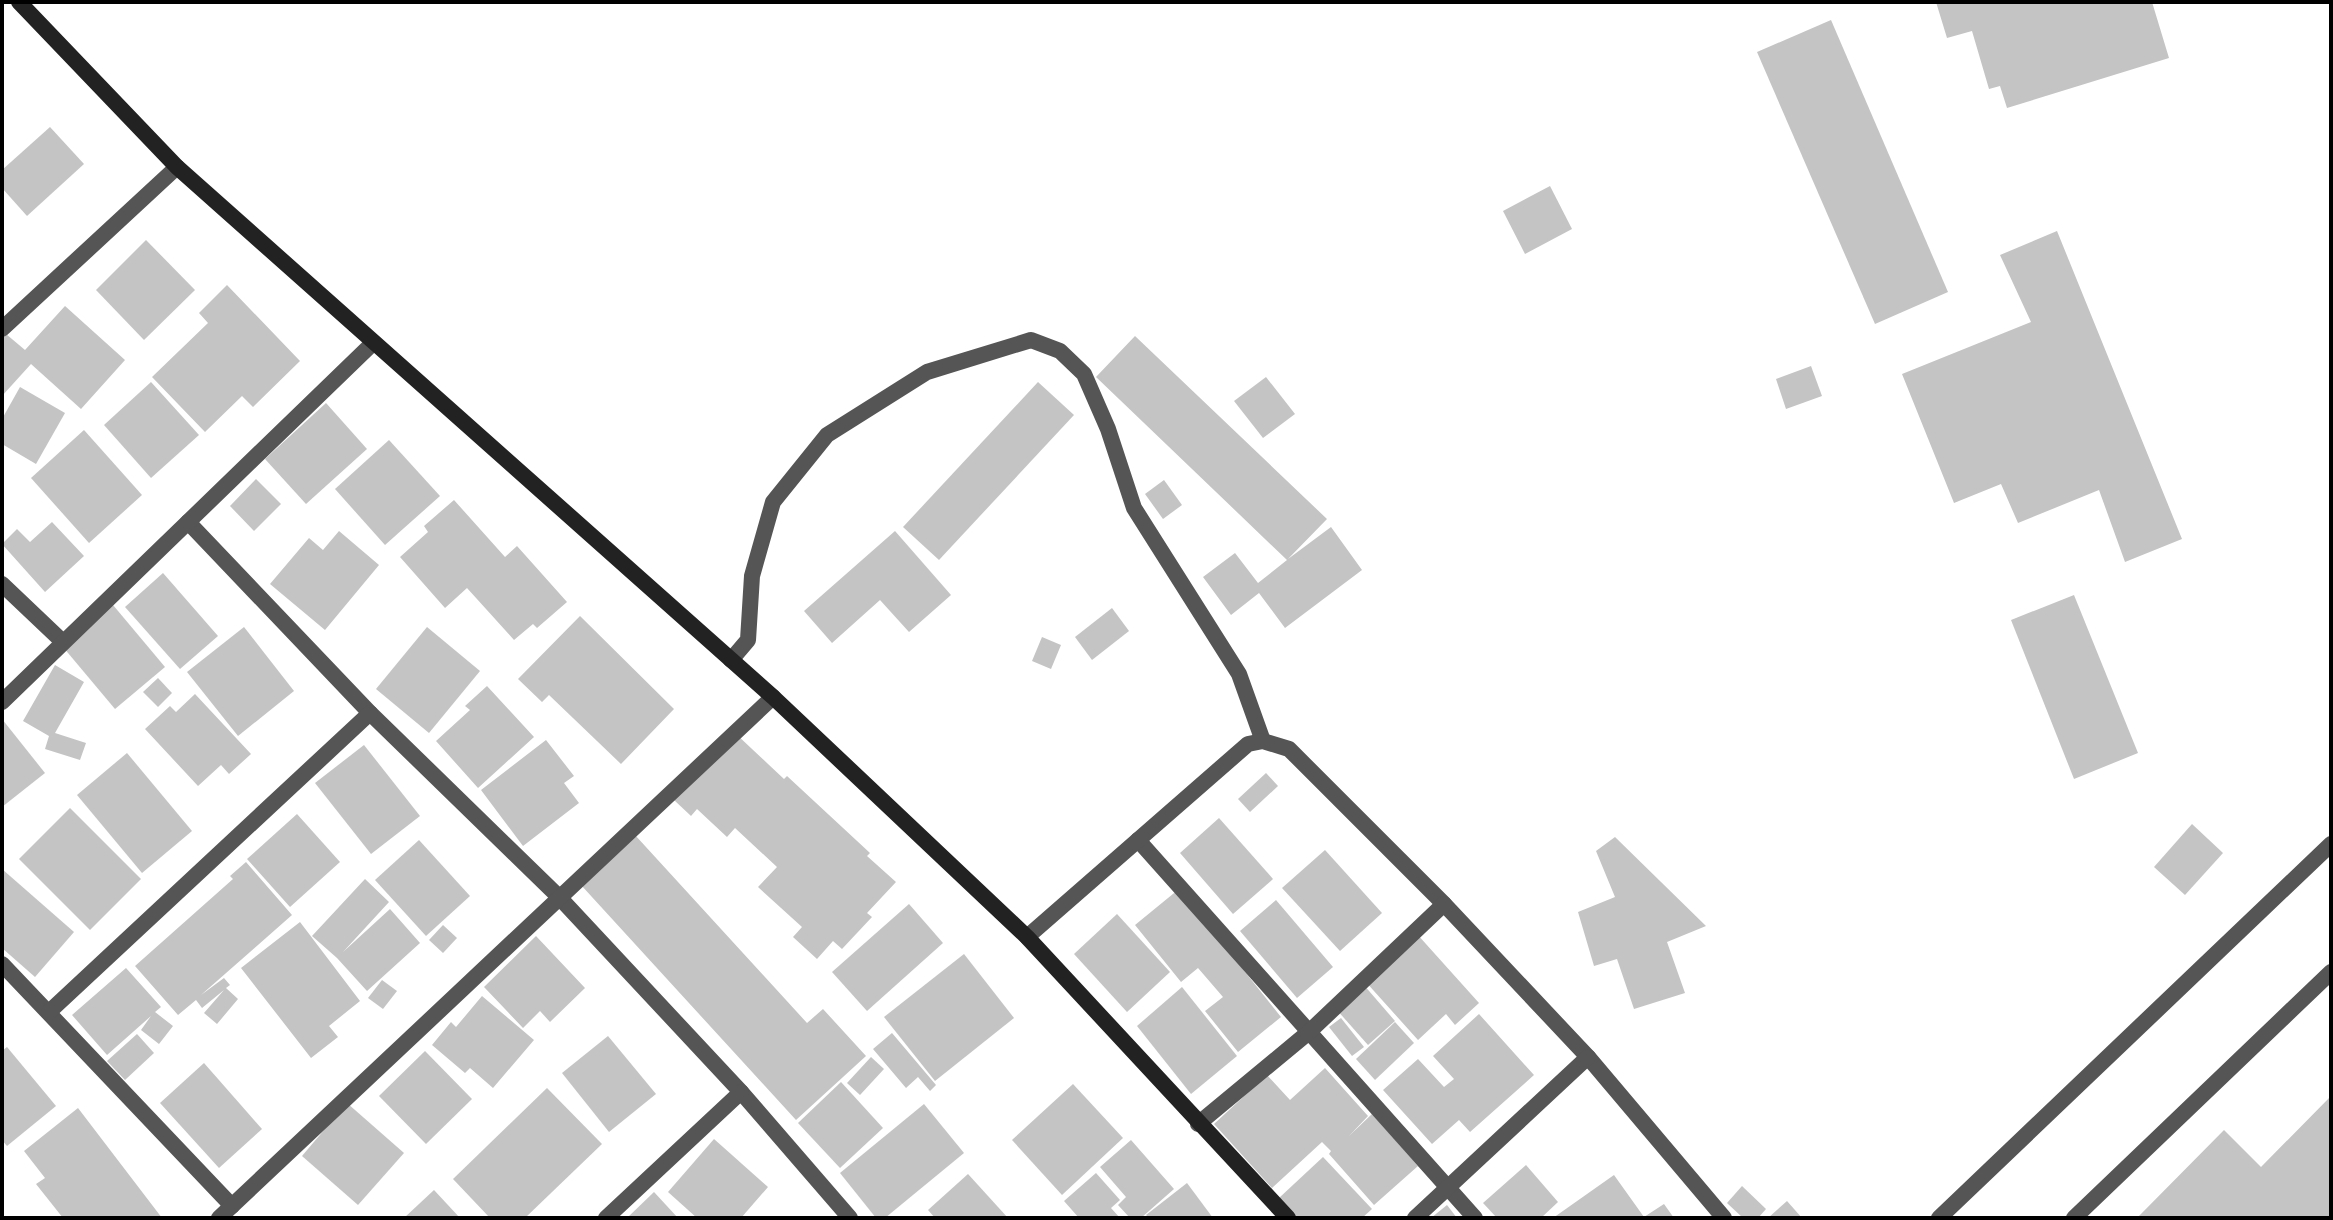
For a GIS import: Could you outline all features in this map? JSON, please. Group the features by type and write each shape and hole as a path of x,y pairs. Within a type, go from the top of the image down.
{"street":[{"path":"19,2 177,167 773,697 1027,937 1288,1218"},
{"path":"2,329 177,167"},
{"path":"731,660 748,640 752,576 773,502 827,435 927,372 1031,340 1060,351 1084,374 1108,429 1134,508 1239,674 1263,741"},
{"path":"2,702 373,343"},
{"path":"188,522 370,713 559,897 741,1092 850,1218"},
{"path":"2,584 63,642"},
{"path":"219,1218 773,697"},
{"path":"49,1012 370,713"},
{"path":"1027,937 1248,744 1263,741 1289,749 1444,904 1588,1057 1724,1218"},
{"path":"1138,840 1475,1218"},
{"path":"1945,1216 2331,844"},
{"path":"1198,1124 1309,1032 1444,904"},
{"path":"2,964 232,1206"},
{"path":"2074,1218 2331,972"},
{"path":"1415,1218 1588,1057"},
{"path":"606,1218 741,1092"}],"building":[{"path":"1936,2 2152,2 2169,58 2007,108 2000,86 1989,89 1972,31 1947,38"},
{"path":"1831,20 1948,292 1875,324 1757,52"},
{"path":"50,127 84,164 27,216 2,188 2,170"},
{"path":"1550,186 1572,229 1525,254 1503,211"},
{"path":"2057,231 2182,539 2125,562 2099,490 2018,523 2001,484 1954,503 1902,374 2031,322 2000,255"},
{"path":"146,240 195,290 144,340 96,290"},
{"path":"227,285 300,361 253,407 242,396 205,432 152,377 208,323 199,313"},
{"path":"65,306 125,360 81,409 31,364 2,396 2,338 6,334 25,350"},
{"path":"1135,336 1327,519 1288,559 1331,527 1362,570 1285,628 1259,593 1231,615 1203,577 1235,553 1258,583 1287,560 1096,377"},
{"path":"1811,366 1822,396 1786,409 1776,379"},
{"path":"1266,377 1295,414 1263,438 1234,401"},
{"path":"151,382 199,435 151,478 104,425"},
{"path":"1038,382 1074,415 939,560 903,527"},
{"path":"20,387 65,413 36,464 2,444 2,419"},
{"path":"326,403 367,449 306,504 265,459"},
{"path":"84,430 142,495 89,543 31,478"},
{"path":"389,440 440,496 385,545 335,489"},
{"path":"256,479 281,504 254,531 230,506"},
{"path":"1164,480 1182,505 1163,519 1145,494"},
{"path":"454,500 505,557 517,546 567,602 537,628 533,624 514,640 467,588 445,608 400,557 428,532 424,526"},
{"path":"52,522 84,556 45,592 2,544 17,529 30,542"},
{"path":"339,531 379,565 325,630 270,584 309,538 323,550"},
{"path":"895,531 951,595 909,632 880,600 832,643 804,611"},
{"path":"163,573 218,636 180,669 125,607"},
{"path":"2074,595 2138,753 2074,779 2011,620"},
{"path":"113,605 165,667 115,709 63,647"},
{"path":"1112,608 1129,631 1092,660 1075,637"},
{"path":"580,616 674,709 621,764 549,695 542,702 518,679"},
{"path":"244,627 294,691 238,736 187,672"},
{"path":"427,627 480,671 429,733 376,689"},
{"path":"1042,637 1061,645 1051,669 1032,661"},
{"path":"55,665 84,682 55,733 86,743 80,760 45,749 49,736 23,721"},
{"path":"158,678 172,693 158,707 143,692"},
{"path":"487,686 534,737 478,788 436,741 470,710 465,706"},
{"path":"195,694 251,754 229,774 221,765 198,786 145,729 170,706 176,712"},
{"path":"2,719 45,773 2,807"},
{"path":"735,733 784,779 787,776 870,853 867,856 896,882 867,913 872,917 842,949 833,941 817,959 793,937 802,927 758,887 777,867 735,828 727,837 697,809 691,816 674,800"},
{"path":"546,740 574,776 564,783 579,803 523,846 481,790"},
{"path":"364,745 420,816 371,854 315,783"},
{"path":"127,753 192,831 142,873 77,795"},
{"path":"1266,773 1278,786 1250,812 1238,799"},
{"path":"70,808 141,879 90,930 19,859"},
{"path":"297,814 340,862 290,907 247,859"},
{"path":"1219,818 1273,879 1233,914 1180,853"},
{"path":"2192,824 2223,853 2185,895 2154,867"},
{"path":"635,835 807,1023 823,1009 866,1056 796,1120 581,885"},
{"path":"1615,837 1706,926 1667,942 1685,993 1634,1009 1617,959 1594,966 1578,912 1615,897 1596,851"},
{"path":"419,840 470,896 426,936 375,880"},
{"path":"1325,850 1382,913 1340,951 1282,888"},
{"path":"246,862 292,915 201,995 224,978 230,985 226,988 238,999 217,1024 204,1013 224,990 202,1008 196,1000 178,1015 135,966 233,879 230,876"},
{"path":"2,869 74,932 35,977 2,948"},
{"path":"365,879 389,902 343,952 390,909 420,943 367,991 312,936"},
{"path":"1179,889 1281,1017 1238,1052 1205,1011 1223,997 1198,968 1181,982 1135,925"},
{"path":"1276,900 1333,967 1297,998 1240,931"},
{"path":"909,904 943,943 867,1011 832,972"},
{"path":"1117,914 1170,972 1127,1012 1074,954"},
{"path":"300,922 360,1001 329,1026 338,1037 311,1058 241,968"},
{"path":"443,925 457,938 443,953 429,940"},
{"path":"1417,934 1479,1003 1455,1025 1446,1014 1418,1040 1365,981"},
{"path":"536,936 585,988 550,1022 540,1011 523,1028 484,987"},
{"path":"964,954 1014,1018 935,1081 884,1017"},
{"path":"126,968 161,1007 155,1012 173,1026 159,1044 141,1030 151,1016 107,1055 72,1015"},
{"path":"382,980 397,991 383,1009 368,998"},
{"path":"1363,984 1395,1021 1368,1045 1336,1009"},
{"path":"1182,987 1237,1056 1191,1094 1137,1026"},
{"path":"482,996 534,1040 493,1088 470,1068 465,1073 432,1045 451,1022 456,1027"},
{"path":"1479,1014 1534,1075 1470,1132 1459,1120 1432,1144 1383,1090 1418,1059 1444,1087 1454,1079 1433,1056"},
{"path":"1341,1018 1364,1047 1352,1056 1329,1027"},
{"path":"1395,1022 1414,1043 1375,1080 1356,1059"},
{"path":"892,1033 936,1085 930,1091 918,1077 906,1088 873,1049"},
{"path":"137,1034 154,1053 125,1080 107,1061"},
{"path":"608,1036 656,1094 609,1132 562,1073"},
{"path":"7,1047 56,1106 7,1146 2,1140 2,1051"},
{"path":"425,1051 472,1099 426,1144 379,1096"},
{"path":"871,1057 884,1069 860,1095 847,1083"},
{"path":"204,1063 262,1129 219,1168 160,1103"},
{"path":"1325,1068 1368,1116 1349,1136 1372,1114 1418,1166 1374,1205 1322,1142 1272,1188 1214,1124 1267,1075 1290,1100"},
{"path":"841,1082 883,1128 840,1168 798,1123"},
{"path":"1073,1084 1123,1138 1062,1195 1012,1140"},
{"path":"547,1088 602,1144 525,1218 490,1218 453,1179"},
{"path":"2331,1096 2331,1218 2137,1218 2224,1130 2261,1167"},
{"path":"347,1103 404,1153 358,1205 302,1156"},
{"path":"924,1104 964,1153 885,1218 876,1218 840,1173"},
{"path":"78,1108 162,1218 63,1218 36,1184 45,1178 24,1151"},
{"path":"714,1139 768,1187 741,1218 697,1218 668,1192"},
{"path":"1131,1140 1174,1189 1141,1218 1130,1218 1118,1205 1126,1197 1100,1167"},
{"path":"1323,1157 1372,1209 1362,1218 1297,1218 1279,1198"},
{"path":"1526,1165 1558,1202 1541,1218 1497,1218 1483,1203"},
{"path":"1096,1173 1120,1200 1111,1208 1120,1218 1079,1218 1064,1201"},
{"path":"968,1174 1008,1218 935,1218 928,1210"},
{"path":"1614,1175 1644,1217 1664,1204 1674,1218 1553,1218"},
{"path":"1187,1183 1213,1218 1149,1218 1146,1215"},
{"path":"1742,1186 1766,1209 1758,1218 1743,1218 1727,1203"},
{"path":"434,1190 460,1218 404,1218"},
{"path":"654,1192 678,1218 627,1218"},
{"path":"1787,1201 1802,1218 1768,1218"},
{"path":"1447,1205 1457,1218 1431,1218"}]}
